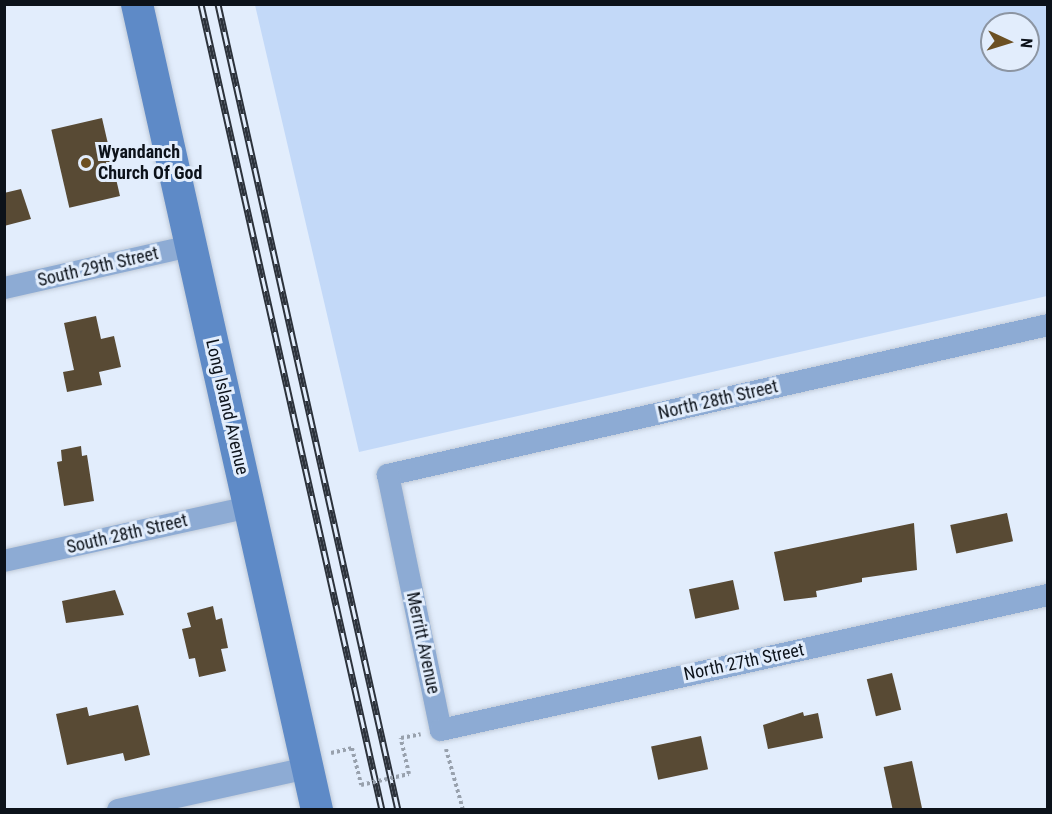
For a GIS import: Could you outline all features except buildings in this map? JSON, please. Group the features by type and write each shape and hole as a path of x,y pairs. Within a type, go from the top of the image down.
{"street":[{"name":"Long Island Avenue","path":"137,4 250,507 319,761 317,810"},
{"name":"South 29th Street","path":"4,288 191,246"},
{"name":"North 28th Street","path":"388,475 1047,325"},
{"name":"Merritt Avenue","path":"388,475 441,730"},
{"name":"South 28th Street","path":"4,561 250,507"},
{"name":"North 27th Street","path":"441,730 1047,595"},
{"path":"118,810 319,761"}],"path":[{"path":"441,730 463,810"},
{"path":"319,761 352,750 361,785 409,774 401,740"}],"shaded area":[{"path":"255,5 1047,5 1047,296 359,452"}],"railway":[{"path":"201,4 382,810"},
{"path":"218,4 398,810"}],"place":[{"name":"Wyandanch Church Of God","path":"86,163"}]}
